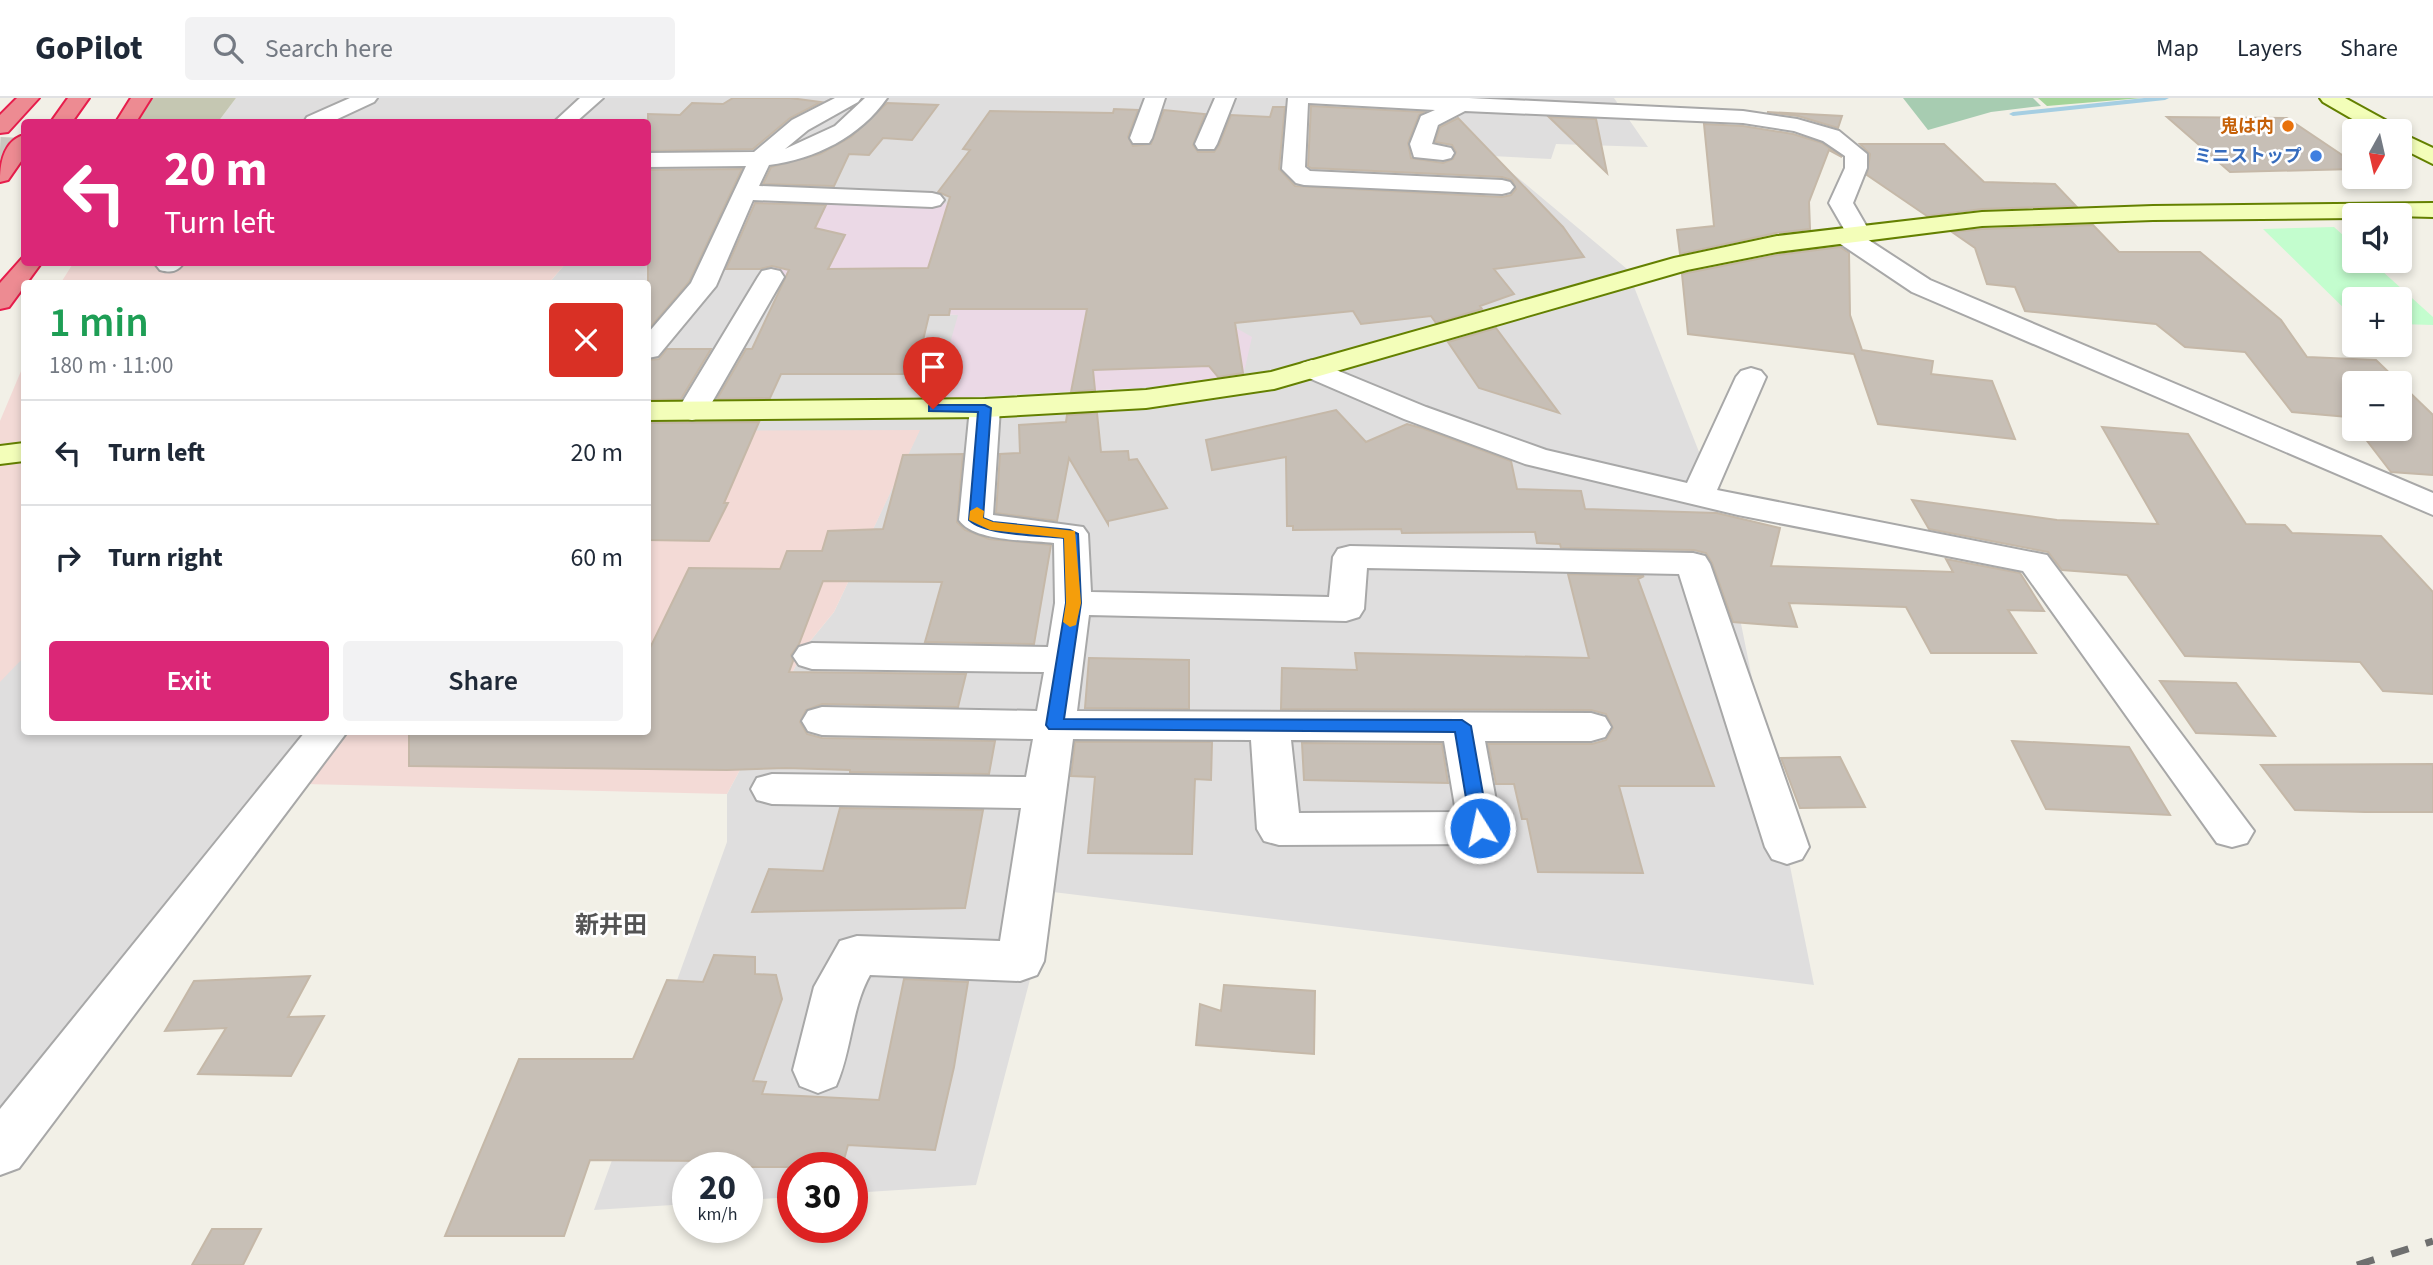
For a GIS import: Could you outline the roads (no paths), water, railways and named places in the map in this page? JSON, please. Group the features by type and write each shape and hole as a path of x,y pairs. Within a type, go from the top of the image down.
{"highway":[{"path":"0,127 29,98"},
{"path":"40,119 57,98"},
{"path":"63,119 79,98"},
{"path":"128,119 141,98"},
{"path":"4,185 21,148"},
{"path":"4,185 21,175"},
{"path":"0,302 27,266"}],"street":[{"path":"322,119 367,98"},
{"path":"568,119 593,98"},
{"path":"651,347 703,286 760,159 800,125 851,98"},
{"path":"651,160 760,159 794,155 843,131 877,98"},
{"path":"1141,138 1155,98"},
{"path":"1206,144 1225,98"},
{"path":"1298,98 1293,169 1304,178 1502,187"},
{"path":"1312,98 1743,117 1797,125 1831,136 1856,154 1856,168 1841,203 1852,235 1921,286 2433,505"},
{"path":"2330,98 2367,119"},
{"path":"1443,153 1422,152 1421,145 1429,121 1464,103"},
{"path":"2412,145 2433,157"},
{"path":"745,193 932,200"},
{"path":"651,411 985,408 1146,398 1274,380 1683,263 1777,244 1982,219 2153,213 2433,210"},
{"path":"692,411 771,277"},
{"path":"1312,369 1415,413 1535,457 1698,495 2035,563 2232,831"},
{"path":"1698,495 1751,377"},
{"path":"818,1070 838,987 857,955 1020,961 1073,603 1070,534 990,526 976,520 985,408"},
{"path":"0,456 21,452"},
{"path":"1073,603 1346,609 1350,557 1693,564 1787,847"},
{"path":"812,656 1064,660"},
{"path":"822,721 1055,725 1591,727"},
{"path":"1270,726 1279,829 1480,828 1462,726"},
{"path":"0,1150 325,735"},
{"path":"772,789 1044,793"}],"waterway":[{"path":"2013,114 2165,98"}],"tunnel":[{"path":"0,149 21,150"}],"railway":[{"path":"2357,1265 2433,1241"}],"place":[{"name":"鬼は内","path":"2288,126"},
{"name":"ミニストップ","path":"2316,156"}],"district":[{"name":"新井田","path":"611,925"}]}
